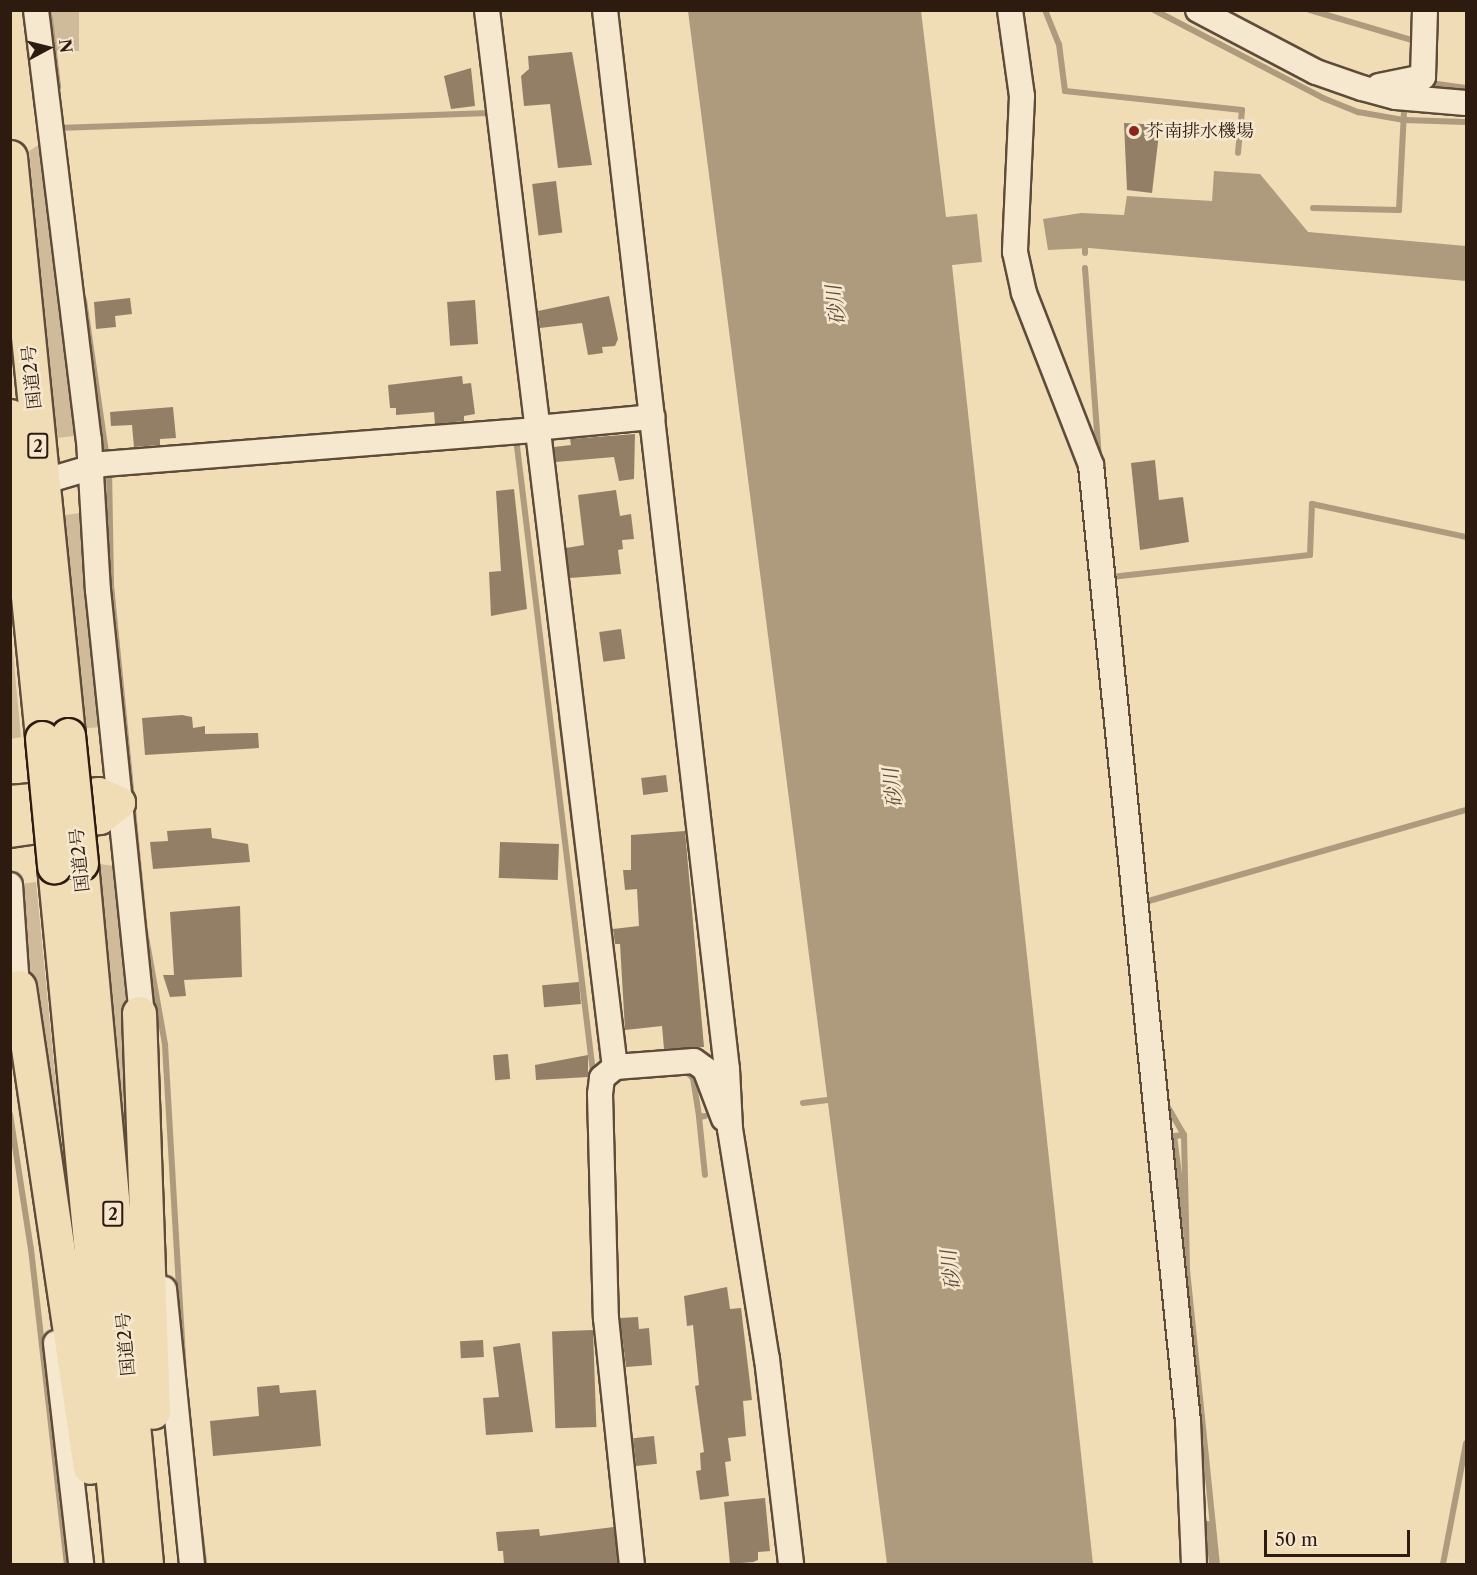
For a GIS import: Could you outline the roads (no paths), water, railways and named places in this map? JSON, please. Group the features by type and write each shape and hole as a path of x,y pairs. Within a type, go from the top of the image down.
{"highway":[{"name":"国道2号","path":"10,157 55,736 146,1564"},
{"name":"国道2号","path":"10,416 55,736"},
{"name":"国道2号","path":"68,864 121,1564"},
{"path":"19,987 68,1299 102,1564"},
{"path":"139,1012 160,1516 152,1564"}],"main road":[{"path":"10,802 99,794 119,803 100,818 10,831"}],"street":[{"path":"36,10 102,465 119,803 139,1012 152,1066 161,1252 192,1564"},
{"path":"487,10 533,430 615,1067"},
{"path":"605,10 728,1069 730,1130 767,1359 791,1564"},
{"path":"1010,10 1022,96 1015,252 1024,293 1091,465 1188,1421 1194,1564"},
{"path":"1198,10 1316,72 1362,88 1396,97 1467,103"},
{"path":"1362,88 1423,77 1425,10"},
{"path":"59,477 102,465 533,430 652,417"},
{"path":"10,885 19,987 16,1049 49,1277 81,1564"},
{"path":"632,1564 606,1318 600,1094 602,1078 615,1067 700,1064 730,1130"}],"water":[{"name":"砂川","path":"688,11 921,11 946,217 977,214 982,262 952,265 1093,1564 887,1564"},
{"path":"1214,171 1260,174 1308,232 1466,246 1466,281 1089,248 1048,250 1043,219 1081,213 1124,215 1127,196 1212,201"}],"waterway":[{"path":"49,10 58,87"},
{"path":"1045,10 1059,44 1065,91 1242,110 1238,153"},
{"path":"1154,10 1323,98 1358,112 1404,120 1466,122"},
{"path":"1310,10 1415,41"},
{"path":"1430,83 1466,88"},
{"path":"1313,208 1399,210 1404,112"},
{"path":"58,128 490,113"},
{"path":"1085,240 1085,253"},
{"path":"1085,268 1099,459"},
{"path":"84,300 107,459"},
{"path":"516,438 593,1072"},
{"path":"109,469 111,585 145,931 165,1045 184,1373"},
{"path":"1111,577 1310,555 1312,504 1466,537"},
{"path":"561,718 580,874"},
{"path":"1145,902 1466,810"},
{"path":"682,1068 693,1078 699,1117 705,1116"},
{"path":"803,1103 836,1099"},
{"path":"1165,1102 1184,1135 1187,1270 1217,1564"},
{"path":"10,1114 31,1249 67,1564"},
{"path":"699,1117 705,1175"},
{"path":"1180,1230 1181,1190 1174,1136 1184,1135"},
{"path":"1443,1564 1466,1443"},
{"path":"1208,1524 1212,1564"},
{"path":"200,1529 204,1564"}],"place":[{"name":"芥南排水機場","path":"1134,131"}]}
